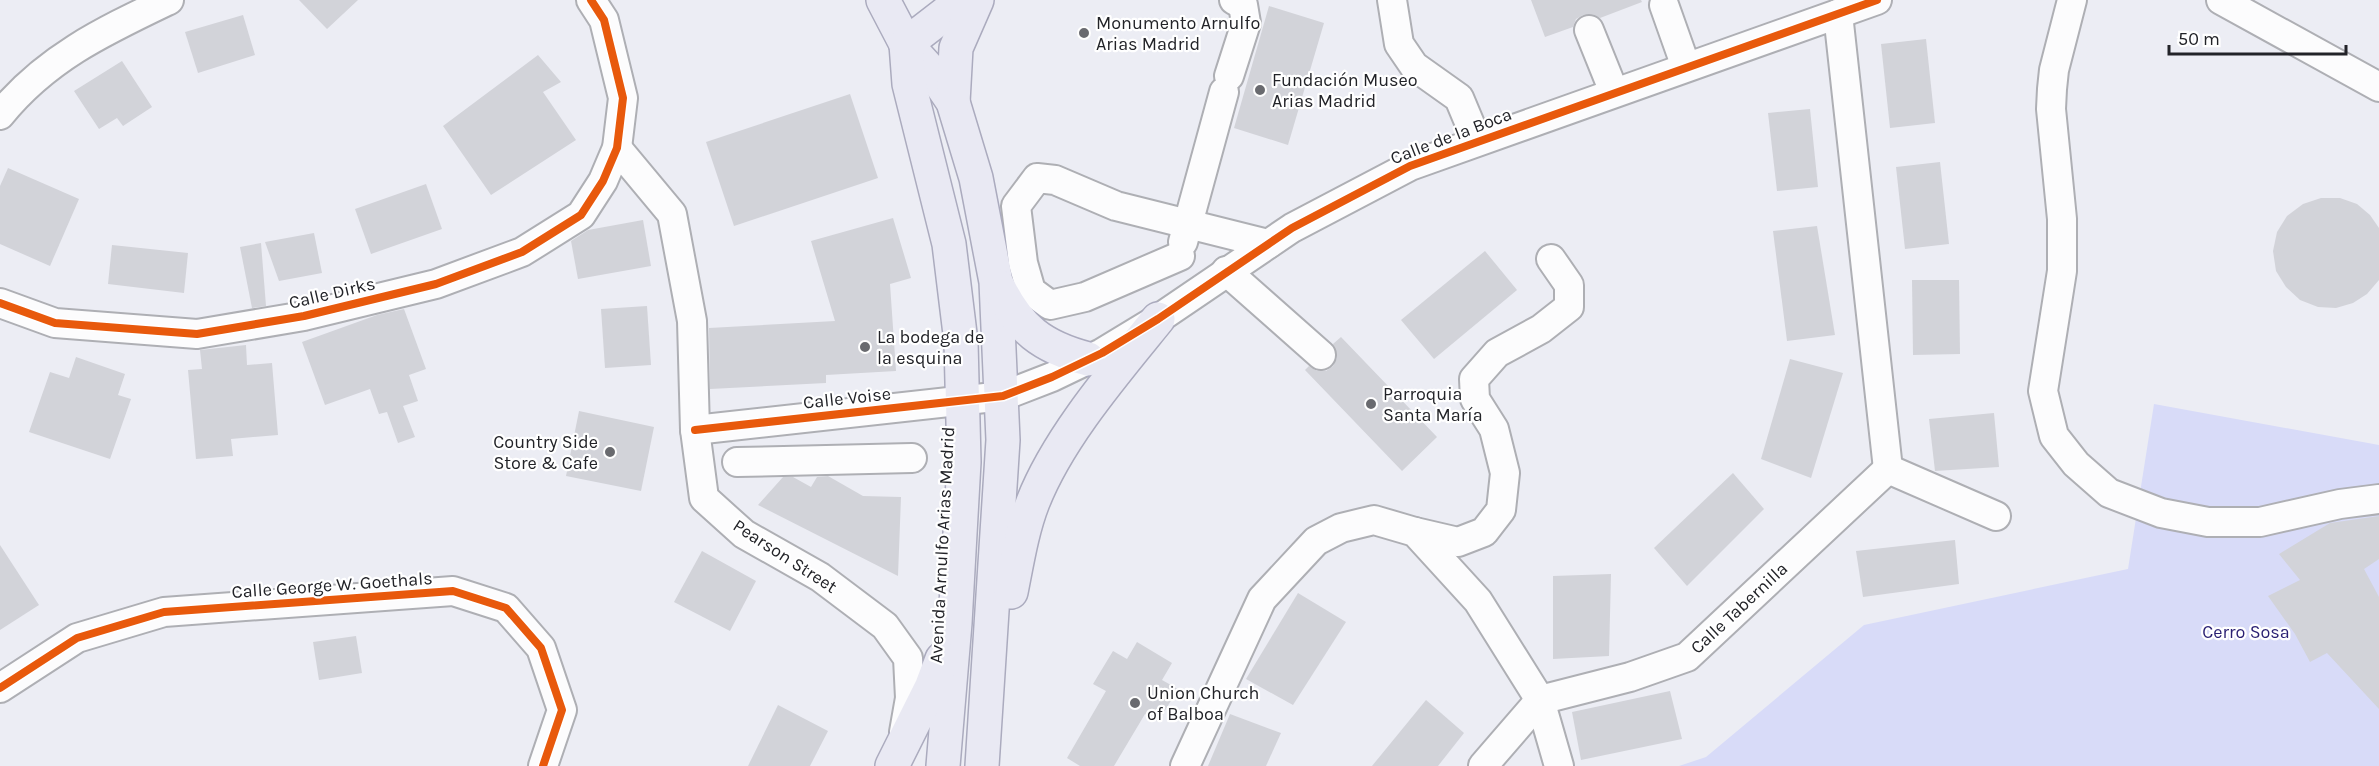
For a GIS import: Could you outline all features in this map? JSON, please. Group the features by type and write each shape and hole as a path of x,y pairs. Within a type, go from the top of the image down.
{"main road":[{"name":"Avenida Arnulfo Arias Madrid","path":"883,0 906,44 936,77 953,102 976,178 996,282 1004,440 990,675 984,713 982,766"},
{"path":"906,44 963,0"},
{"path":"953,102 956,48 977,0"},
{"name":"Avenida Arnulfo Arias Madrid","path":"906,44 909,84 949,244 962,342 964,462 955,623 943,766"},
{"path":"996,282 1013,314 1031,333 1060,352 1088,359"},
{"path":"990,675 1025,530 1039,489 1095,400 1158,319"},
{"path":"896,759 931,688 955,623"}],"street":[{"path":"0,115 59,57 169,0"},
{"name":"Calle Dirks","path":"0,303 55,323 196,334 304,316 436,284 522,252 581,215 603,181 617,148 623,98 604,20 591,0"},
{"path":"1392,0 1399,44 1414,66 1459,98 1477,141"},
{"name":"Calle de la Boca","path":"1003,396 1088,359 1158,319 1268,244 1334,204 1410,166 1877,0"},
{"path":"2221,0 2379,87"},
{"path":"2074,1 2054,70 2052,89 2062,219 2062,271 2043,391 2054,436 2076,464 2109,493 2161,513 2208,522 2260,522 2340,504 2379,499"},
{"path":"1200,290 1180,256 1186,223 1246,23 1244,2"},
{"path":"1664,5 1686,67"},
{"path":"1838,14 1888,469 1996,516"},
{"path":"1589,30 1614,92"},
{"name":"Pearson Street","path":"617,148 672,214 692,321 695,430 705,498 744,534 820,577 885,626 908,658 910,698 896,759"},
{"path":"1180,256 1086,297 1050,305 1031,291 1023,263 1016,206 1037,177 1055,180 1116,206 1268,244"},
{"path":"1185,766 1262,599 1316,542 1341,528 1374,520 1458,542 1484,532 1501,510 1505,473 1494,429 1475,399 1474,379 1497,353 1541,329 1569,307 1569,285 1551,259"},
{"path":"1226,272 1322,355"},
{"name":"Calle Voise","path":"695,430 1003,396"},
{"path":"818,417 822,458"},
{"path":"737,462 822,458 912,458"},
{"name":"Calle Tabernilla","path":"1540,700 1630,677 1687,657 1888,469"},
{"path":"1415,532 1478,601 1540,700 1559,766"},
{"name":"Calle George W. Goethals","path":"0,688 77,638 164,612 453,591 506,608 541,648 562,710 543,766"},
{"path":"1483,766 1540,700"}],"green space":[{"name":"Cerro Sosa","path":"2154,404 2379,445 2379,766 1679,766 1706,757 1864,625 2128,569"}],"building":[{"path":"299,0 358,0 327,29"},
{"path":"1531,0 1641,0 1642,2 1600,18 1592,14 1583,15 1576,19 1573,27 1545,37"},
{"path":"1269,6 1324,23 1288,145 1234,128"},
{"path":"243,15 255,55 198,73 185,32"},
{"path":"1926,39 1935,123 1890,128 1881,44"},
{"path":"538,55 561,82 543,92 576,140 491,195 443,126"},
{"path":"122,61 152,107 123,126 117,118 99,129 74,91"},
{"path":"850,94 878,178 734,226 706,142"},
{"path":"1810,109 1818,187 1777,191 1768,113"},
{"path":"1940,162 1949,244 1905,249 1896,167"},
{"path":"8,168 79,199 50,266 0,244 0,186"},
{"path":"426,184 442,229 371,254 355,209"},
{"path":"2321,198 2340,198 2357,204 2370,215 2379,228 2379,280 2367,294 2353,303 2336,308 2318,307 2300,300 2286,287 2276,271 2273,251 2277,232 2287,216 2303,204"},
{"path":"893,218 911,278 890,284 896,371 826,375 826,383 710,389 709,328 835,321 811,241"},
{"path":"643,220 651,266 578,279 571,241 588,230"},
{"path":"1817,226 1835,335 1787,341 1773,231"},
{"path":"314,233 322,273 279,281 265,242"},
{"path":"261,243 266,306 252,308 240,247"},
{"path":"112,245 188,253 184,293 108,284"},
{"path":"1485,251 1517,290 1434,359 1401,320"},
{"path":"1912,280 1959,280 1960,354 1913,355"},
{"path":"647,306 651,365 605,368 601,309"},
{"path":"404,309 426,369 409,375 418,401 403,406 415,437 398,443 387,412 379,414 370,389 325,405 302,342 377,315"},
{"name":"Parroquia Santa María","path":"1341,337 1437,437 1402,471 1305,370 1309,366 1317,371 1326,371 1333,366 1337,358 1333,344"},
{"path":"246,345 247,365 272,363 278,435 231,439 233,456 196,459 188,370 202,369 200,350"},
{"path":"76,357 125,374 118,395 131,399 110,459 29,432 50,372 69,378"},
{"path":"1790,359 1843,373 1811,478 1761,459"},
{"name":"Country Side Store & Cafe","path":"579,411 654,427 641,491 566,476"},
{"path":"1994,413 1999,467 1935,471 1929,419"},
{"path":"1733,473 1764,509 1687,586 1654,548"},
{"path":"828,476 863,496 901,497 898,576 758,505 783,477 793,477 811,487 817,477"},
{"path":"2379,516 2379,559 2364,569 2379,597 2379,709 2327,653 2310,662 2295,634 2268,596 2300,580 2279,554 2330,523"},
{"path":"1955,540 1959,584 1863,597 1856,551"},
{"path":"0,545 39,605 0,630"},
{"path":"702,551 756,581 730,631 674,602"},
{"path":"1611,574 1609,656 1553,659 1553,576"},
{"path":"1298,593 1346,622 1293,705 1246,679"},
{"path":"356,636 362,673 319,680 313,642"},
{"name":"Union Church of Balboa","path":"1137,642 1172,663 1162,680 1178,689 1158,722 1145,714 1114,766 1080,766 1067,758 1106,691 1093,684 1113,651 1127,659"},
{"path":"1670,691 1682,739 1581,760 1572,712"},
{"path":"1426,700 1464,733 1438,766 1372,766"},
{"path":"778,705 828,731 810,766 748,766"},
{"path":"1230,714 1281,733 1266,766 1208,766"}],"cycle path":[{"path":"0,303 55,323 197,334 304,316 436,284 522,252 581,215 603,181 617,148 623,98 604,20 591,0"},
{"path":"695,430 1003,396 1052,377 1102,353 1158,319 1292,228 1410,166 1877,0"},
{"path":"0,688 77,638 164,612 453,591 506,608 541,648 562,710 543,766"}],"place":[{"name":"Monumento Arnulfo Arias Madrid","path":"1084,33"},
{"name":"Fundación Museo Arias Madrid","path":"1260,90"},
{"name":"La bodega de la esquina","path":"865,347"},
{"name":"Parroquia Santa María","path":"1371,404"},
{"name":"Country Side Store & Cafe","path":"610,452"},
{"name":"Union Church of Balboa","path":"1135,703"}]}
